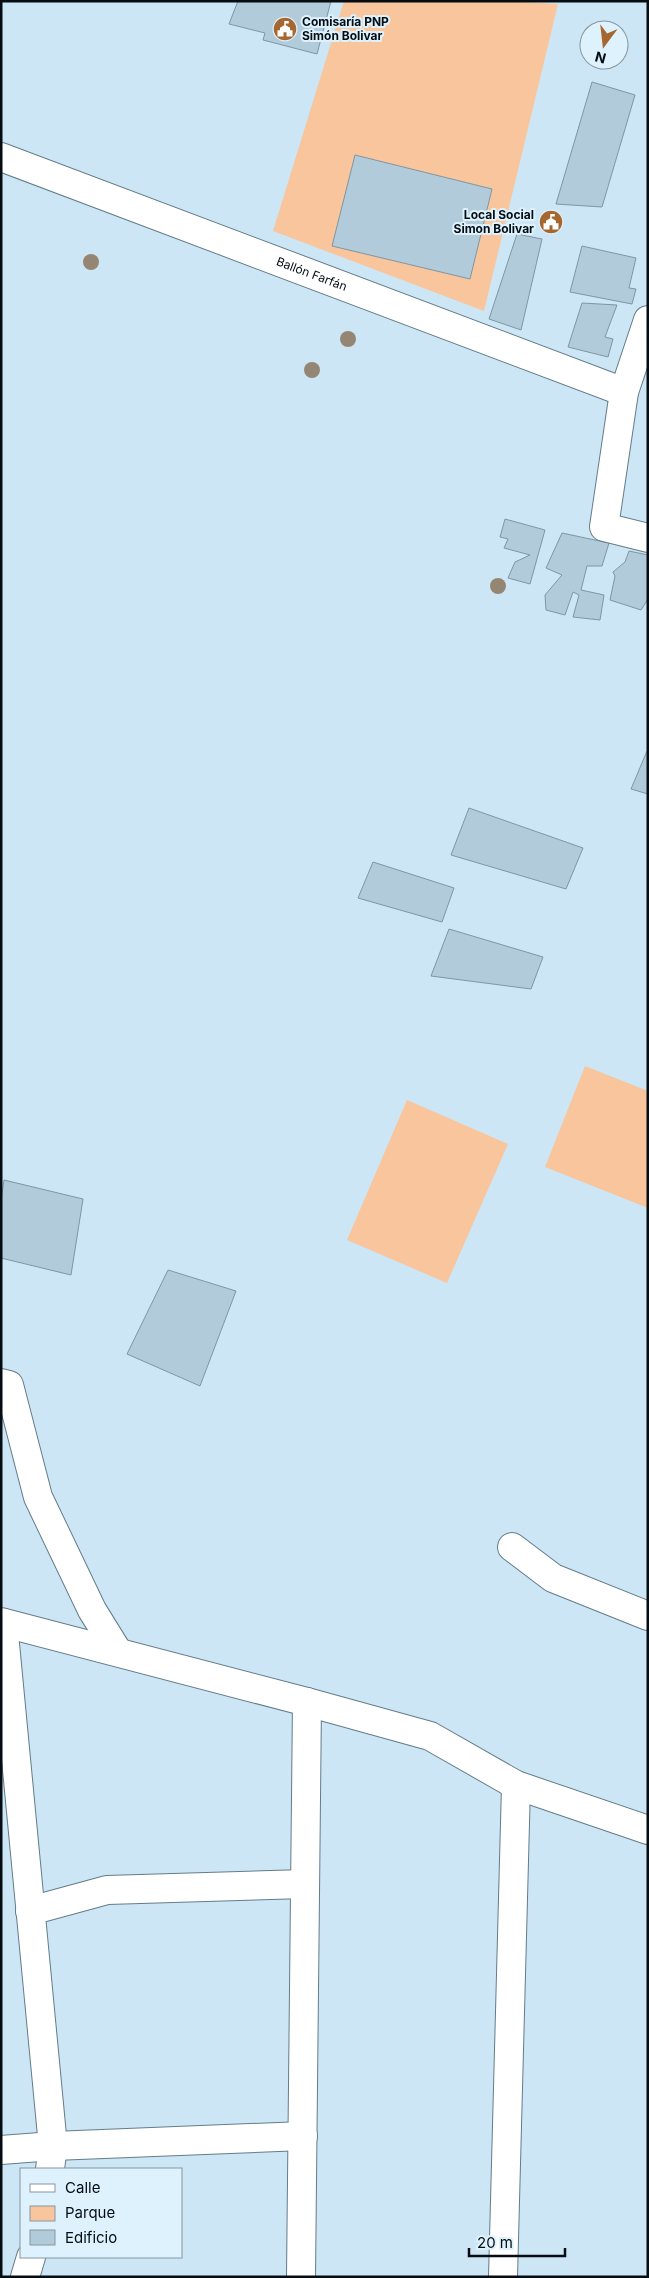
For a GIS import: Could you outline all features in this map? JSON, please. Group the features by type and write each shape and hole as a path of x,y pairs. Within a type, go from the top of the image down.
{"street":[{"name":"Ballón Farfán","path":"1,158 624,392"},
{"path":"648,320 624,392 604,527 648,538"},
{"path":"1,1383 9,1385 38,1497 92,1610 118,1652"},
{"path":"512,1547 553,1578 648,1616"},
{"path":"51,2157 30,1911 2,1623 118,1652 430,1736 516,1785 648,1830"},
{"path":"301,2277 307,1702"},
{"path":"503,2277 516,1785"},
{"path":"30,1911 107,1890 305,1884"},
{"path":"1,2150 51,2157 303,2136"},
{"path":"25,2277 31,2258"}],"green space":[{"path":"344,1 503,1 558,4 484,311 273,231"},
{"path":"585,1066 648,1091 648,1208 545,1167"},
{"path":"407,1100 508,1144 447,1283 347,1240"}],"building":[{"name":"Comisaría PNP Simón Bolivar","path":"238,1 331,1 317,54 263,40 265,33 229,24"},
{"path":"592,82 635,95 602,207 556,204"},
{"path":"355,155 492,189 470,279 332,246"},
{"path":"517,234 542,239 521,330 489,319"},
{"path":"582,246 636,258 629,288 636,289 632,304 570,292"},
{"path":"582,303 617,305 605,337 613,339 608,357 568,347"},
{"path":"505,519 545,530 530,584 508,578 515,562 530,555 504,548 508,539 500,537"},
{"path":"562,533 609,543 602,566 587,566 581,590 604,595 600,620 573,617 579,595 573,592 565,615 546,610 545,595 562,575 546,568"},
{"path":"629,551 648,555 648,599 641,610 610,600 615,576 613,572 625,562"},
{"path":"648,751 648,794 631,789"},
{"path":"469,808 583,848 566,889 451,855"},
{"path":"373,862 454,888 442,922 358,898"},
{"path":"449,929 543,957 531,989 431,976"},
{"path":"4,1180 83,1199 71,1275 1,1258 1,1200"},
{"path":"168,1270 236,1291 200,1386 127,1354"}],"place":[{"name":"Comisaría PNP Simón Bolivar","path":"285,29"},
{"name":"Local Social Simon Bolivar","path":"551,222"}]}
